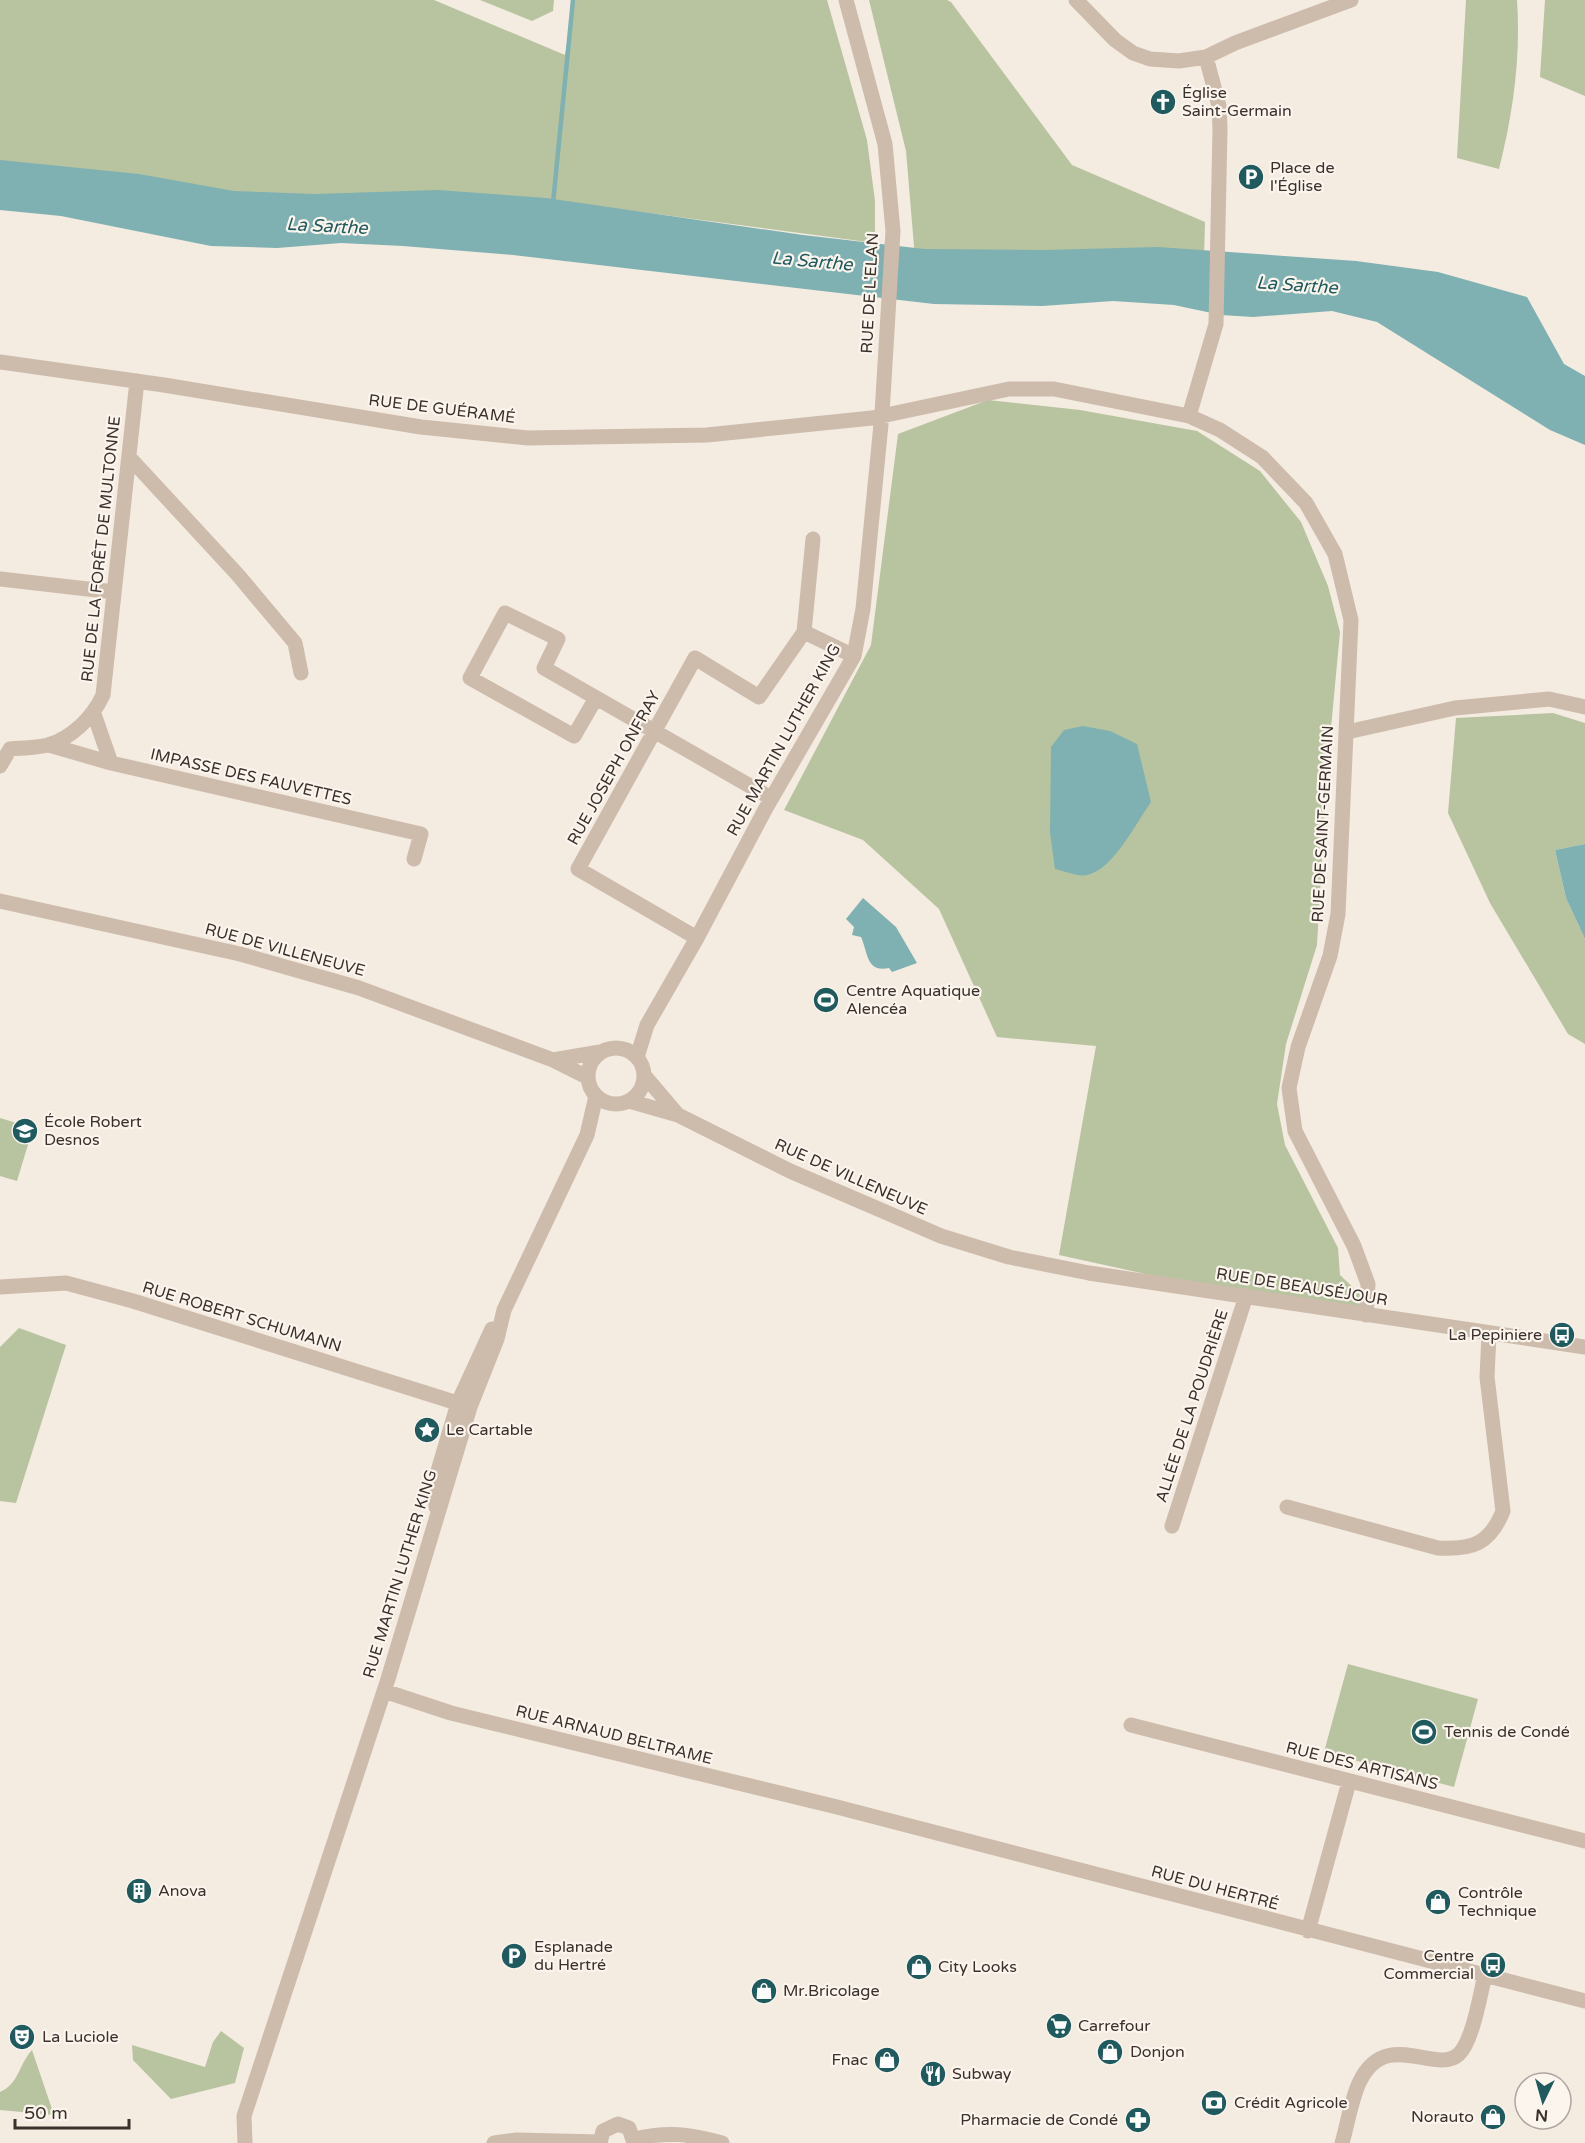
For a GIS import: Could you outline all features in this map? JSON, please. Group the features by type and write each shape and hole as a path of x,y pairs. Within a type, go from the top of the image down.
{"street":[{"name":"RUE DE L'ELAN","path":"846,0 885,144 893,231 882,414"},
{"path":"1076,0 1115,40 1133,52 1150,59 1179,61 1206,57 1235,43 1351,0"},
{"path":"1189,416 1216,324 1219,106 1206,57"},
{"name":"RUE DE GUÉRAMÉ","path":"0,362 137,381 421,427 528,438 707,435 872,418 882,414"},
{"name":"RUE DE LA FORÊT DE MULTONNE","path":"94,714 103,695 137,381"},
{"name":"RUE DE SAINT-GERMAIN","path":"882,414 1009,388 1054,389 1189,416 1220,430 1262,457 1306,503 1335,554 1351,620 1338,914 1330,956 1298,1047 1289,1088 1295,1131 1354,1246 1368,1284 1366,1316"},
{"name":"RUE MARTIN LUTHER KING","path":"637,1057 647,1025 697,938 771,798 854,656 864,609 882,414"},
{"path":"129,458 238,575 295,643 301,673"},
{"path":"813,539 804,632 854,656"},
{"path":"0,579 114,592"},
{"path":"596,698 574,736 470,678 505,613 558,639 544,668 771,798"},
{"name":"RUE JOSEPH ONFRAY","path":"697,938 578,869 695,658 759,697 804,632"},
{"path":"1347,732 1455,708 1549,699 1585,707"},
{"path":"0,766 10,749 49,745 94,714 111,763"},
{"name":"IMPASSE DES FAUVETTES","path":"49,745 111,763 421,834 414,859"},
{"name":"RUE DE VILLENEUVE","path":"0,901 240,954 348,985 553,1060 587,1077"},
{"name":"RUE MARTIN LUTHER KING","path":"621,1047 647,1025"},
{"path":"621,1047 637,1057 644,1075 678,1115 596,1096 587,1077 588,1068 600,1052 621,1047"},
{"name":"RUE DE VILLENEUVE","path":"553,1060 600,1052"},
{"path":"621,1103 640,1090 644,1075"},
{"name":"RUE MARTIN LUTHER KING","path":"245,2143 244,2116 384,1691 436,1519 464,1405 497,1339 504,1310 587,1135 596,1096"},
{"name":"RUE MARTIN LUTHER KING","path":"587,1135 621,1103"},
{"name":"RUE DE VILLENEUVE","path":"678,1115 887,1215 941,1236 1015,1258"},
{"name":"RUE DE BEAUSÉJOUR","path":"1015,1258 1089,1273 1585,1347"},
{"name":"RUE ROBERT SCHUMANN","path":"0,1287 66,1283 145,1305 464,1405"},
{"name":"ALLÉE DE LA POUDRIÈRE","path":"1172,1526 1246,1296"},
{"path":"1287,1507 1438,1548 1459,1550 1478,1544 1496,1528 1503,1511 1487,1377 1489,1334"},
{"name":"RUE ARNAUD BELTRAME","path":"384,1691 463,1716 837,1807"},
{"name":"RUE DES ARTISANS","path":"1131,1725 1585,1841"},
{"path":"1308,1931 1348,1782"},
{"name":"RUE DU HERTRÉ","path":"837,1807 1585,2001"},
{"path":"1342,2143 1360,2082 1377,2061 1398,2054 1441,2060 1458,2055 1467,2043 1485,1975"},
{"path":"494,2143 517,2140 600,2143 603,2131 618,2124 629,2128 634,2141 652,2135 687,2133 722,2143"}],"green space":[{"path":"0,0 434,0 565,55 575,0 827,0 867,140 875,201 875,243 558,201 0,202"},
{"path":"480,0 554,0 553,11 532,21"},
{"path":"869,0 947,0 951,2 1072,165 1205,222 1204,256 915,258 906,151"},
{"path":"1466,0 1517,0 1518,43 1515,85 1499,169 1457,158"},
{"path":"1545,0 1585,0 1585,96 1540,77"},
{"path":"988,400 1080,410 1197,431 1260,471 1301,522 1328,586 1340,632 1327,771 1317,945 1286,1044 1277,1104 1285,1145 1338,1248 1340,1275 1365,1299 1366,1315 1246,1296 1059,1255 1096,1046 997,1037 939,909 863,840 784,810 871,645 898,434"},
{"path":"1553,713 1585,723 1585,844 1555,850 1566,898 1585,939 1585,1044 1568,1034 1490,903 1448,813 1456,718"},
{"path":"0,1118 33,1128 17,1181 0,1176"},
{"path":"19,1328 66,1345 16,1503 0,1501 0,1347"},
{"name":"Tennis de Condé","path":"1348,1664 1478,1699 1454,1787 1324,1752"},
{"path":"221,2031 244,2048 235,2083 171,2099 133,2060 132,2045 205,2067 213,2042"},
{"path":"32,2050 54,2115 0,2110 0,2092 15,2079"}],"water":[{"name":"La Sarthe","path":"0,160 139,174 234,191 315,194 438,190 546,198 803,235 924,249 1044,250 1158,247 1356,261 1438,272 1527,297 1564,364 1585,376 1585,445 1550,430 1377,322 1332,311 1253,317 1221,315 1174,305 1113,301 1042,306 934,304 513,255 403,246 341,243 277,248 211,246 61,216 0,210"},
{"path":"1083,726 1110,731 1137,744 1151,802 1131,833 1106,864 1087,875 1075,875 1055,869 1050,833 1051,747 1064,730"},
{"path":"1585,844 1585,939 1566,898 1555,850"},
{"path":"863,898 896,927 917,963 892,972 889,968 881,969 872,964 861,937 852,935 854,927 846,919"}],"waterway":[{"path":"553,203 573,0"}],"place":[{"name":"Église Saint-Germain","path":"1163,102"},
{"name":"Place de l'Église","path":"1251,177"},
{"name":"Centre Aquatique Alencéa","path":"826,1000"},
{"name":"École Robert Desnos","path":"25,1131"},
{"name":"La Pepiniere","path":"1562,1335"},
{"name":"Le Cartable","path":"427,1430"},
{"name":"Tennis de Condé","path":"1424,1732"},
{"name":"Anova","path":"139,1891"},
{"name":"Contrôle Technique","path":"1438,1902"},
{"name":"Esplanade du Hertré","path":"514,1956"},
{"name":"Centre Commercial","path":"1493,1965"},
{"name":"City Looks","path":"919,1967"},
{"name":"Mr.Bricolage","path":"764,1991"},
{"name":"Carrefour","path":"1059,2026"},
{"name":"La Luciole","path":"22,2037"},
{"name":"Donjon","path":"1110,2052"},
{"name":"Fnac","path":"887,2060"},
{"name":"Subway","path":"933,2074"},
{"name":"Crédit Agricole","path":"1214,2103"},
{"name":"Norauto","path":"1493,2117"},
{"name":"Pharmacie de Condé","path":"1138,2120"}]}
